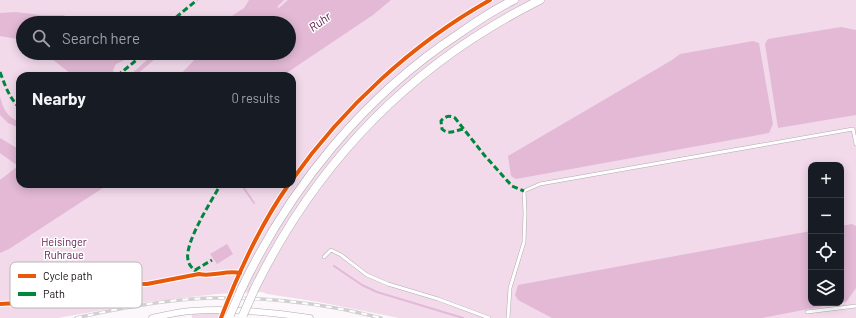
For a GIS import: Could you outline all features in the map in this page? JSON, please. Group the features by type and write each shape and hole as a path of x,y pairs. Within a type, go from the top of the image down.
{"main road":[{"path":"230,316 241,290 265,243 287,207 315,168 342,135 392,84 422,60 480,19 514,0"},
{"path":"242,317 254,290 278,245 302,206 325,174 377,115 456,49 487,29 540,0"}],"street":[{"path":"152,318 190,311 218,310 279,313 310,318"}],"lane":[{"path":"508,318 510,288 524,242 524,191 540,184 854,128 856,144"},
{"path":"324,257 331,250 341,255 367,275 388,284 438,299 489,318"},
{"path":"807,312 856,306"}],"green space":[{"name":"Heisinger Ruhraue","path":"0,0 856,0 856,318 399,318 262,292 217,294 142,303 142,262 10,262 10,308 114,308 58,318 0,318"},
{"path":"192,313 222,313 220,318 192,318"}],"water":[{"name":"Ruhr","path":"249,0 284,0 277,7 279,8 288,0 391,0 373,15 288,72 183,72 194,60 296,60 296,16 232,16 244,8"},
{"path":"16,12 65,16 16,16 16,39 0,36 0,13"},
{"path":"841,27 856,30 856,115 778,128 765,44 768,39"},
{"path":"753,41 759,43 773,124 769,133 516,179 511,176 508,156 680,54"},
{"path":"53,60 125,60 116,64 113,70 114,72 69,72"},
{"path":"147,60 154,60 140,72 134,72"},
{"path":"0,97 9,115 16,120 16,126 8,123 0,115"},
{"path":"0,138 16,148 16,165 0,153"},
{"path":"16,168 16,188 103,188 9,249 0,253 0,180"},
{"path":"852,224 856,226 856,288 846,302 844,302 844,234 844,225"},
{"path":"808,232 808,306 824,306 762,318 552,318 518,300 515,295 518,285"},
{"path":"227,244 233,254 217,264 210,254"}],"waterway":[{"path":"244,188 254,203"},
{"path":"334,266 362,285 377,292 463,318"}],"railway":[{"path":"142,305 161,302 213,298 277,300 319,305 381,318"},
{"path":"76,318 127,308"}],"marked path":[{"path":"178,16 197,0"},
{"path":"122,72 136,60"},
{"path":"0,72 10,96 16,104"},
{"path":"463,129 452,132 444,131 442,129 441,121 448,116 455,118 485,156 512,186 524,191"},
{"path":"199,274 189,264 188,253 190,243 219,188"},
{"path":"195,270 212,260"}],"cycle path":[{"path":"296,175 334,127 381,79 433,36 490,0"},
{"path":"221,318 235,283 259,232 286,188"},
{"path":"142,284 199,274 209,275 230,272 240,273"},
{"path":"0,304 10,303"}]}
